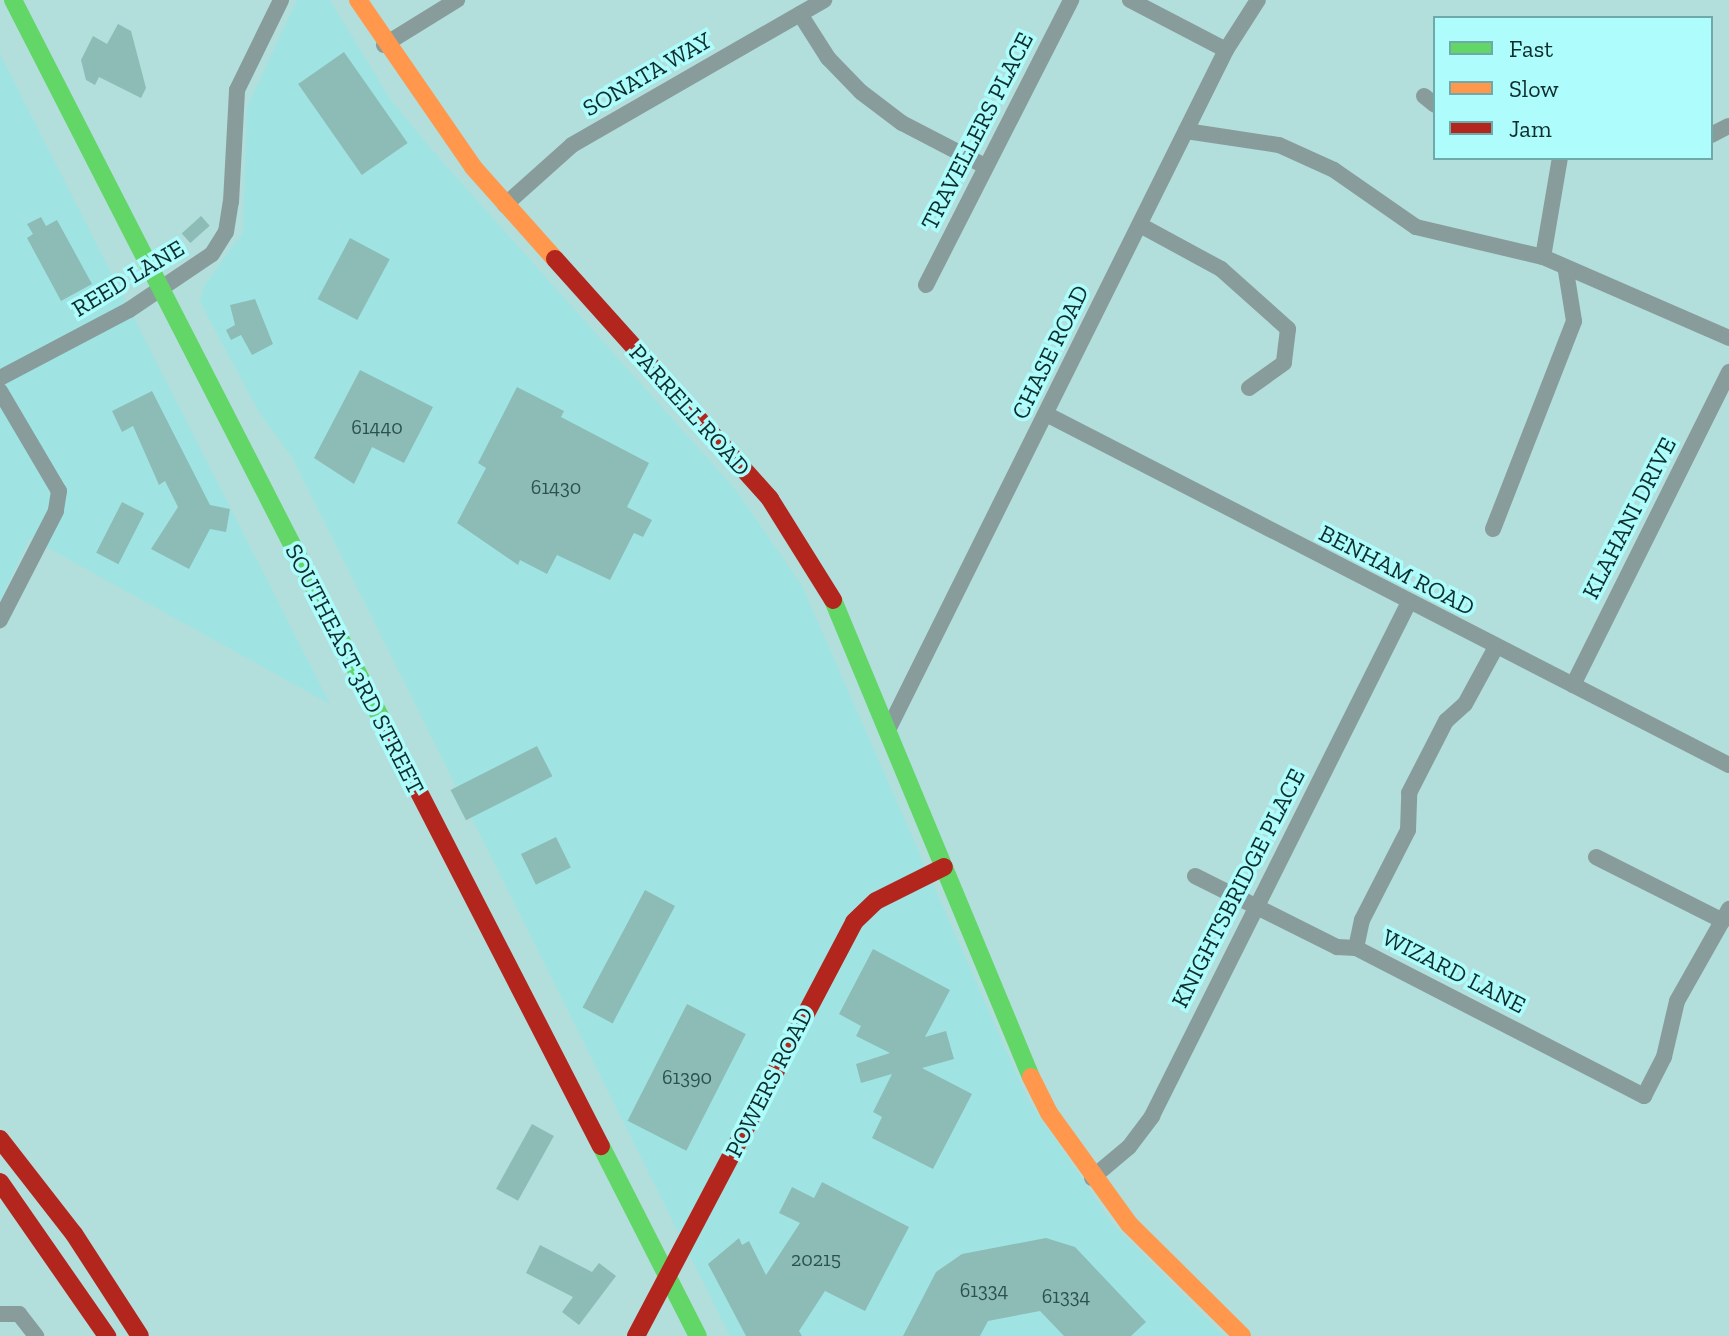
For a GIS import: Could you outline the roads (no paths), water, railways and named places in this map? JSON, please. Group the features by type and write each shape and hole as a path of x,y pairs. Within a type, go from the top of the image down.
{"main road":[{"name":"SOUTHEAST 3RD STREET","path":"13,0 698,1336"},
{"name":"PARRELL ROAD","path":"358,0 384,45 505,205 770,499 829,591 889,728 1029,1075 1092,1178 1129,1224 1242,1336"},
{"name":"POWERS ROAD","path":"636,1336 854,922 876,901 944,867"},
{"path":"0,1139 74,1234 140,1336"},
{"path":"0,1182 107,1336"}],"street":[{"name":"REED LANE","path":"0,378 191,273 226,232 237,90 281,0"},
{"path":"384,45 457,0"},
{"name":"SONATA WAY","path":"505,205 572,145 824,0"},
{"name":"TRAVELLERS PLACE","path":"926,285 1071,0"},
{"path":"1130,0 1226,50"},
{"name":"CHASE ROAD","path":"889,728 1226,50 1258,0"},
{"path":"800,14 828,58 861,92 902,123 985,166"},
{"path":"1186,131 1279,145 1334,170 1416,227 1543,257 1566,271 1729,338"},
{"path":"1543,257 1559,160"},
{"path":"1140,225 1221,269 1288,329 1284,363 1249,388"},
{"path":"1493,529 1574,321 1566,271"},
{"name":"KLAHANI DRIVE","path":"1573,685 1729,372"},
{"path":"0,391 59,491 56,511 0,620"},
{"name":"BENHAM ROAD","path":"1046,414 1408,604 1729,765"},
{"name":"KNIGHTSBRIDGE PLACE","path":"1092,1178 1129,1147 1152,1116 1408,604"},
{"path":"1356,948 1362,920 1408,830 1409,793 1446,721 1465,704 1496,647"},
{"path":"1596,857 1726,915"},
{"name":"WIZARD LANE","path":"1195,876 1337,947 1356,948 1644,1096 1664,1057 1677,1001 1726,915"},
{"path":"0,1314 19,1314 36,1336"}]}
